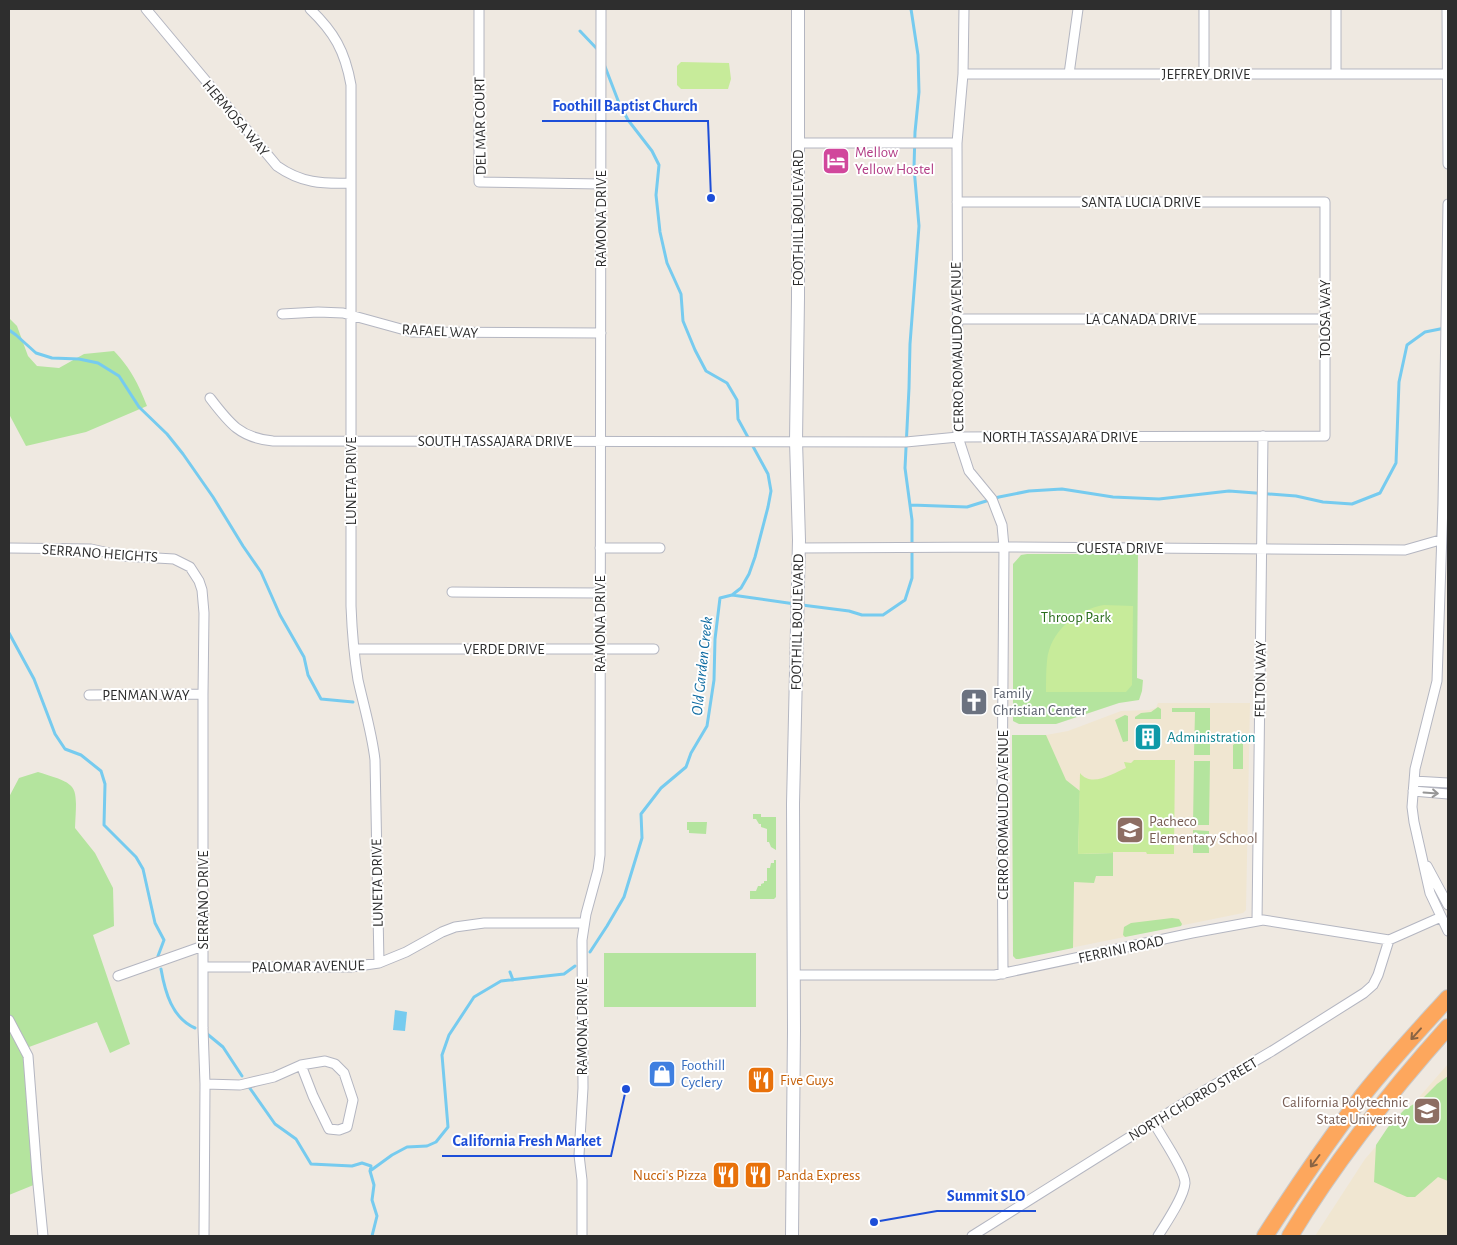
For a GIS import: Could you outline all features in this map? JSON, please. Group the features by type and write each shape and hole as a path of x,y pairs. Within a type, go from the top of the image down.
{"highway":[{"path":"1266,1236 1302,1178 1363,1095 1396,1055 1448,998"},
{"path":"1290,1236 1319,1189 1347,1150 1402,1078 1448,1027"}],"street":[{"name":"HERMOSA WAY","path":"146,9 277,166 294,176 313,182 351,184"},
{"name":"LUNETA DRIVE","path":"310,9 334,36 348,68 351,85 351,606 358,681 375,760 379,963"},
{"name":"DEL MAR COURT","path":"479,9 479,182 601,184"},
{"name":"RAMONA DRIVE","path":"582,1236 582,1180 579,1155 582,1088 582,940 584,923 600,855 601,9"},
{"name":"FOOTHILL BOULEVARD","path":"792,1236 793,906 798,548 796,441 798,9"},
{"name":"CERRO ROMAULDO AVENUE","path":"964,9 963,74 957,143 956,319 958,437 969,471 992,499 1002,525 1004,547 1003,974"},
{"path":"1069,74 1078,9"},
{"path":"1204,9 1204,74"},
{"path":"1336,9 1336,74"},
{"path":"1447,9 1448,164"},
{"name":"JEFFREY DRIVE","path":"963,74 1448,74"},
{"path":"798,143 957,143"},
{"name":"SANTA LUCIA DRIVE","path":"957,202 1326,202"},
{"name":"TOLOSA WAY","path":"1325,436 1326,202"},
{"path":"1448,204 1445,503 1440,540 1436,681 1422,739 1413,791 1414,822 1420,854 1430,893 1448,931"},
{"name":"RAFAEL WAY","path":"282,314 318,312 351,315 412,332 600,333"},
{"name":"LA CANADA DRIVE","path":"956,319 1325,319"},
{"name":"SOUTH TASSAJARA DRIVE","path":"210,398 232,425 250,437 272,441 796,441"},
{"name":"FELTON WAY","path":"1257,921 1263,436"},
{"name":"NORTH TASSAJARA DRIVE","path":"796,441 906,442 958,437 1325,436"},
{"name":"CUESTA DRIVE","path":"798,548 1004,547 1405,550 1440,540"},
{"name":"SERRANO HEIGHTS","path":"9,548 91,549 123,556 174,559 190,567"},
{"path":"600,548 660,548"},
{"name":"SERRANO DRIVE","path":"190,567 199,581 203,599 204,1236"},
{"path":"452,592 600,592"},
{"name":"VERDE DRIVE","path":"354,649 654,649"},
{"name":"PENMAN WAY","path":"89,695 203,694"},
{"path":"1414,781 1448,783"},
{"path":"1413,791 1448,794"},
{"path":"1420,854 1448,905"},
{"path":"1389,940 1441,917"},
{"name":"FERRINI ROAD","path":"794,976 1003,974 1192,933 1263,920 1389,940"},
{"name":"PALOMAR AVENUE","path":"203,968 351,968 379,963 406,952 442,932 469,924 484,922 584,923"},
{"name":"NORTH CHORRO STREET","path":"972,1236 1192,1098 1364,994 1373,986 1389,940"},
{"path":"118,976 203,946"},
{"path":"9,1020 28,1056 36,1174 43,1236"},
{"path":"205,1084 240,1084 274,1077 301,1065 325,1061 335,1064 344,1072 353,1100 347,1126 339,1130 329,1129 312,1096 301,1065"},
{"path":"1154,1123 1185,1181 1182,1194 1158,1236"}],"shaded area":[{"name":"Pacheco Elementary School","path":"1158,703 1250,703 1246,910 1243,913 1016,959 1013,956 1012,735 1046,735 1068,731 1121,711 1156,708"},
{"name":"California Polytechnic State University","path":"1448,1064 1448,1236 1315,1236 1365,1159"}],"green space":[{"path":"681,62 729,63 731,79 728,89 681,89 677,85 677,66"},
{"path":"9,318 17,326 28,356 37,366 59,368 84,354 114,351 134,377 147,406 86,432 26,446 9,414"},
{"name":"Throop Park","path":"1138,554 1137,678 1143,680 1139,700 1119,703 1056,724 1019,724 1013,721 1013,564 1021,555"},
{"path":"1104,605 1133,606 1132,685 1126,692 1046,692 1049,650 1059,631 1074,617"},
{"path":"1158,707 1161,709 1161,719 1135,719 1141,713 1151,712"},
{"path":"1172,708 1210,708 1210,755 1194,755 1195,712 1172,712"},
{"path":"1125,715 1128,716 1128,741 1123,742 1115,720"},
{"path":"1012,735 1046,735 1066,780 1080,791 1078,854 1113,853 1113,876 1096,876 1094,883 1074,882 1073,948 1019,959 1013,956"},
{"path":"1238,741 1243,744 1243,769 1233,769 1233,745"},
{"path":"1134,760 1175,760 1174,854 1113,852 1078,854 1080,773 1090,779 1103,778 1126,768 1124,762 1131,763"},
{"path":"1194,761 1210,761 1209,825 1193,825"},
{"path":"38,772 62,780 73,788 76,803 75,828 95,853 113,888 114,926 93,935 130,1044 110,1053 97,1022 29,1047 36,1184 9,1195 9,797 19,778"},
{"path":"753,814 761,814 761,817 776,817 776,850 767,842 767,829 761,827 761,824 756,819 753,819"},
{"path":"687,822 707,822 706,834 689,833"},
{"path":"1193,830 1209,831 1209,853 1193,853"},
{"path":"774,860 776,860 776,897 774,899 750,899 750,891 756,891 758,886 767,881 767,868 770,868"},
{"path":"1172,918 1179,919 1182,924 1181,926 1125,937 1123,935 1124,927 1131,923"},
{"path":"604,953 756,953 756,1007 604,1007"},
{"path":"1448,1076 1448,1181 1438,1177 1415,1197 1407,1197 1374,1182 1376,1145 1388,1127 1404,1110 1422,1099"}],"water":[{"path":"395,1010 407,1012 405,1031 393,1030"}],"waterway":[{"path":"802,605 849,611 862,615 883,615 905,600 912,578 912,520 905,468 910,344 919,226 914,168 919,92 918,55 911,9"},
{"path":"580,31 599,51"},
{"path":"590,952 624,897 642,838 641,814 661,788 686,767 691,753 707,726 714,680 715,639 720,598 732,595 741,588 749,574 771,491 768,474 738,419 737,400 727,383 706,371 683,321 681,294 667,263 660,232 656,195 659,165 652,151 628,120 619,103 604,64"},
{"path":"911,505 967,507 999,497 1029,491 1062,489 1113,497 1159,499 1229,491 1296,496 1323,502 1352,504 1380,493 1396,463 1399,382 1407,345 1425,332 1445,328"},
{"path":"9,330 36,353 52,358 79,359 98,363 119,376 139,407 167,434 183,454 261,572 280,615 304,657 308,675 321,699 353,702"},
{"path":"732,595 795,604"},
{"path":"9,633 34,679 55,734 65,749 81,755 101,771 105,784 104,825 136,857 143,869 155,923 164,940 158,956"},
{"name":"Old Garden Creek","path":"370,1171 407,1147 427,1146 436,1142 448,1127 442,1055 449,1035 474,997 501,981 564,974 575,966"},
{"path":"161,969 167,995 175,1011 187,1024 195,1028"},
{"name":"Old Garden Creek","path":"510,972 513,980"},
{"path":"206,1033 223,1047 242,1076"},
{"path":"249,1087 275,1124 296,1139 311,1164 352,1166 362,1163 371,1166 370,1171 374,1185 372,1200 377,1216 372,1236"}],"place":[{"name":"Mellow Yellow Hostel","path":"836,161"},
{"name":"Foothill Baptist Church","path":"711,198"},
{"name":"Family Christian Center","path":"974,702"},
{"name":"Administration","path":"1148,737"},
{"name":"Pacheco Elementary School","path":"1130,830"},
{"name":"Foothill Cyclery","path":"662,1074"},
{"name":"Five Guys","path":"761,1080"},
{"name":"California Fresh Market","path":"626,1089"},
{"name":"California Polytechnic State University","path":"1427,1111"},
{"name":"Nucci's Pizza","path":"726,1175"},
{"name":"Panda Express","path":"758,1175"},
{"name":"Summit SLO","path":"874,1222"}]}
